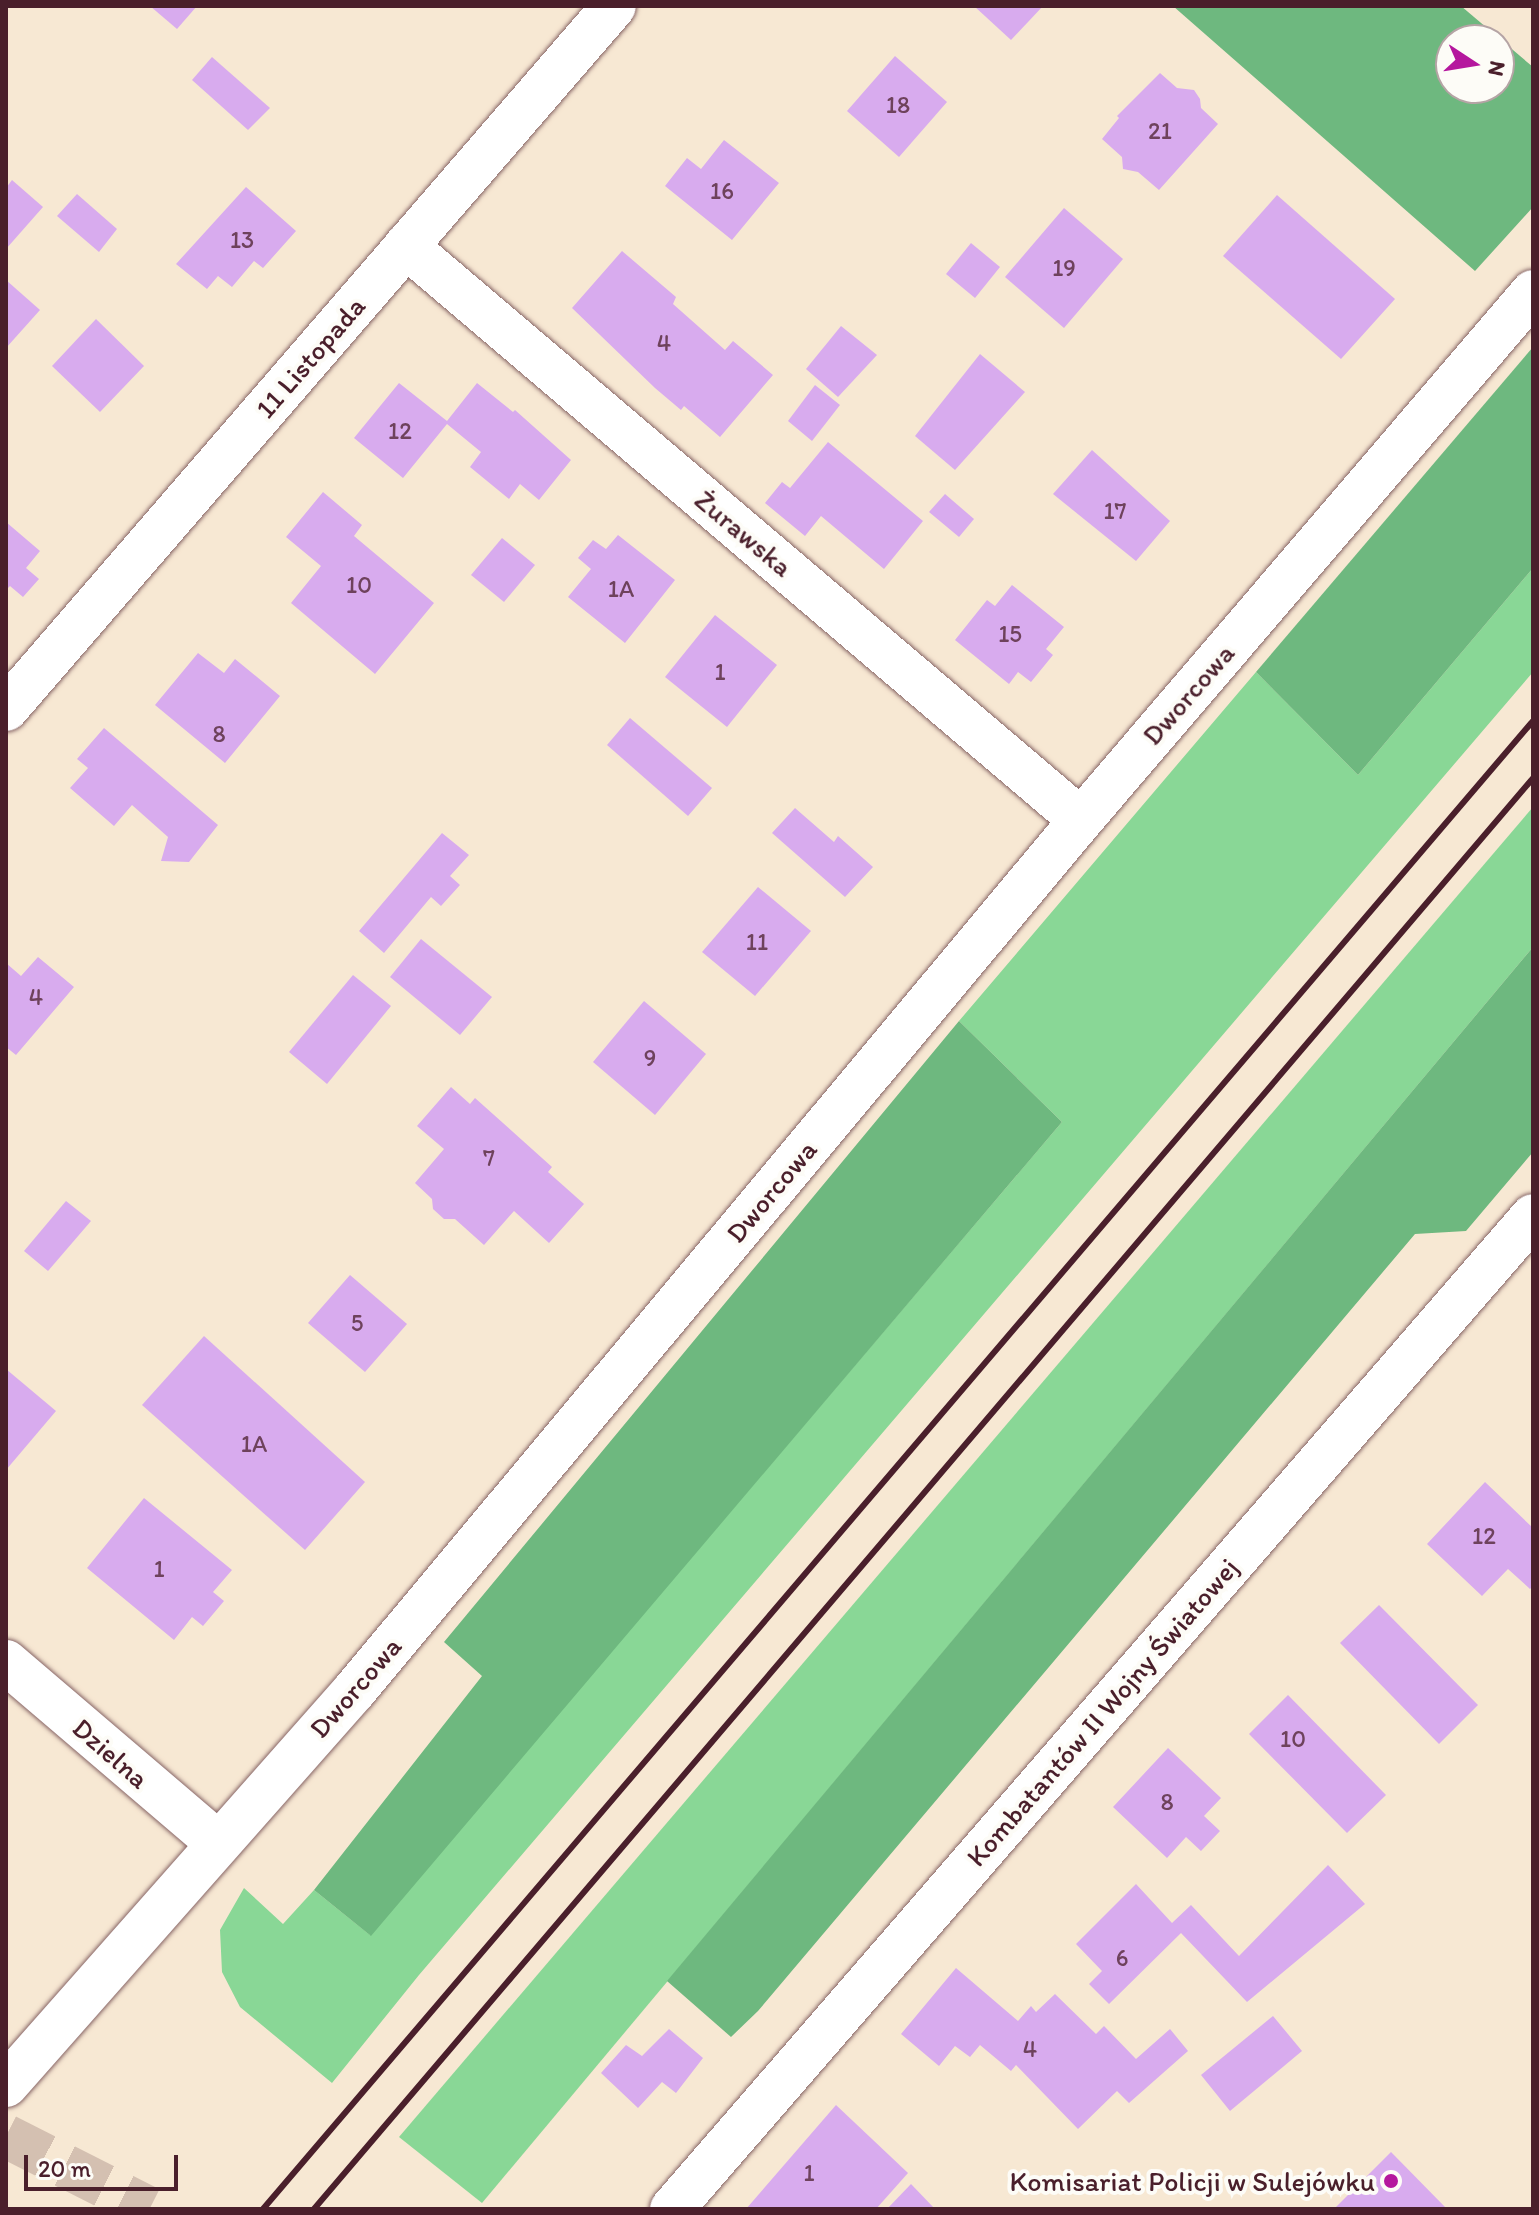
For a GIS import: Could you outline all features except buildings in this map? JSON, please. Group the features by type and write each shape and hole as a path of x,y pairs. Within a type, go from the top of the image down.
{"street":[{"name":"11 Listopada","path":"6,709 614,6"},
{"name":"Żurawska","path":"406,246 1081,820"},
{"name":"Dworcowa","path":"6,2085 354,1691 1081,820 1533,292"},
{"name":"Kombatantów II Wojny Światowej","path":"672,2209 1526,1238"},
{"name":"Dzielna","path":"6,1662 218,1843"}],"green space":[{"path":"1173,6 1461,6 1482,24 1435,24 1435,104 1515,104 1515,52 1533,67 1533,207 1475,271"},
{"path":"1533,347 1533,568 1358,775 1256,672"},
{"path":"1533,568 1533,672 419,1975 332,2083 240,2007 222,1972 220,1930 244,1888 283,1924 314,1890 370,1935 1062,1122 959,1021 1256,672 1358,775"},
{"path":"1533,807 1533,947 482,2203 399,2137"},
{"path":"1533,947 1533,1152 1466,1231 1415,1234 758,2011 731,2037 667,1981"},
{"path":"959,1021 1062,1122 371,1936 314,1890 482,1676 444,1642"}],"tunnel":[{"path":"6,2136 150,2209"}],"railway":[{"path":"263,2209 1533,721"},
{"path":"314,2209 1533,778"}],"place":[{"name":"Komisariat Policji w Sulejówku","path":"1391,2181"}]}
